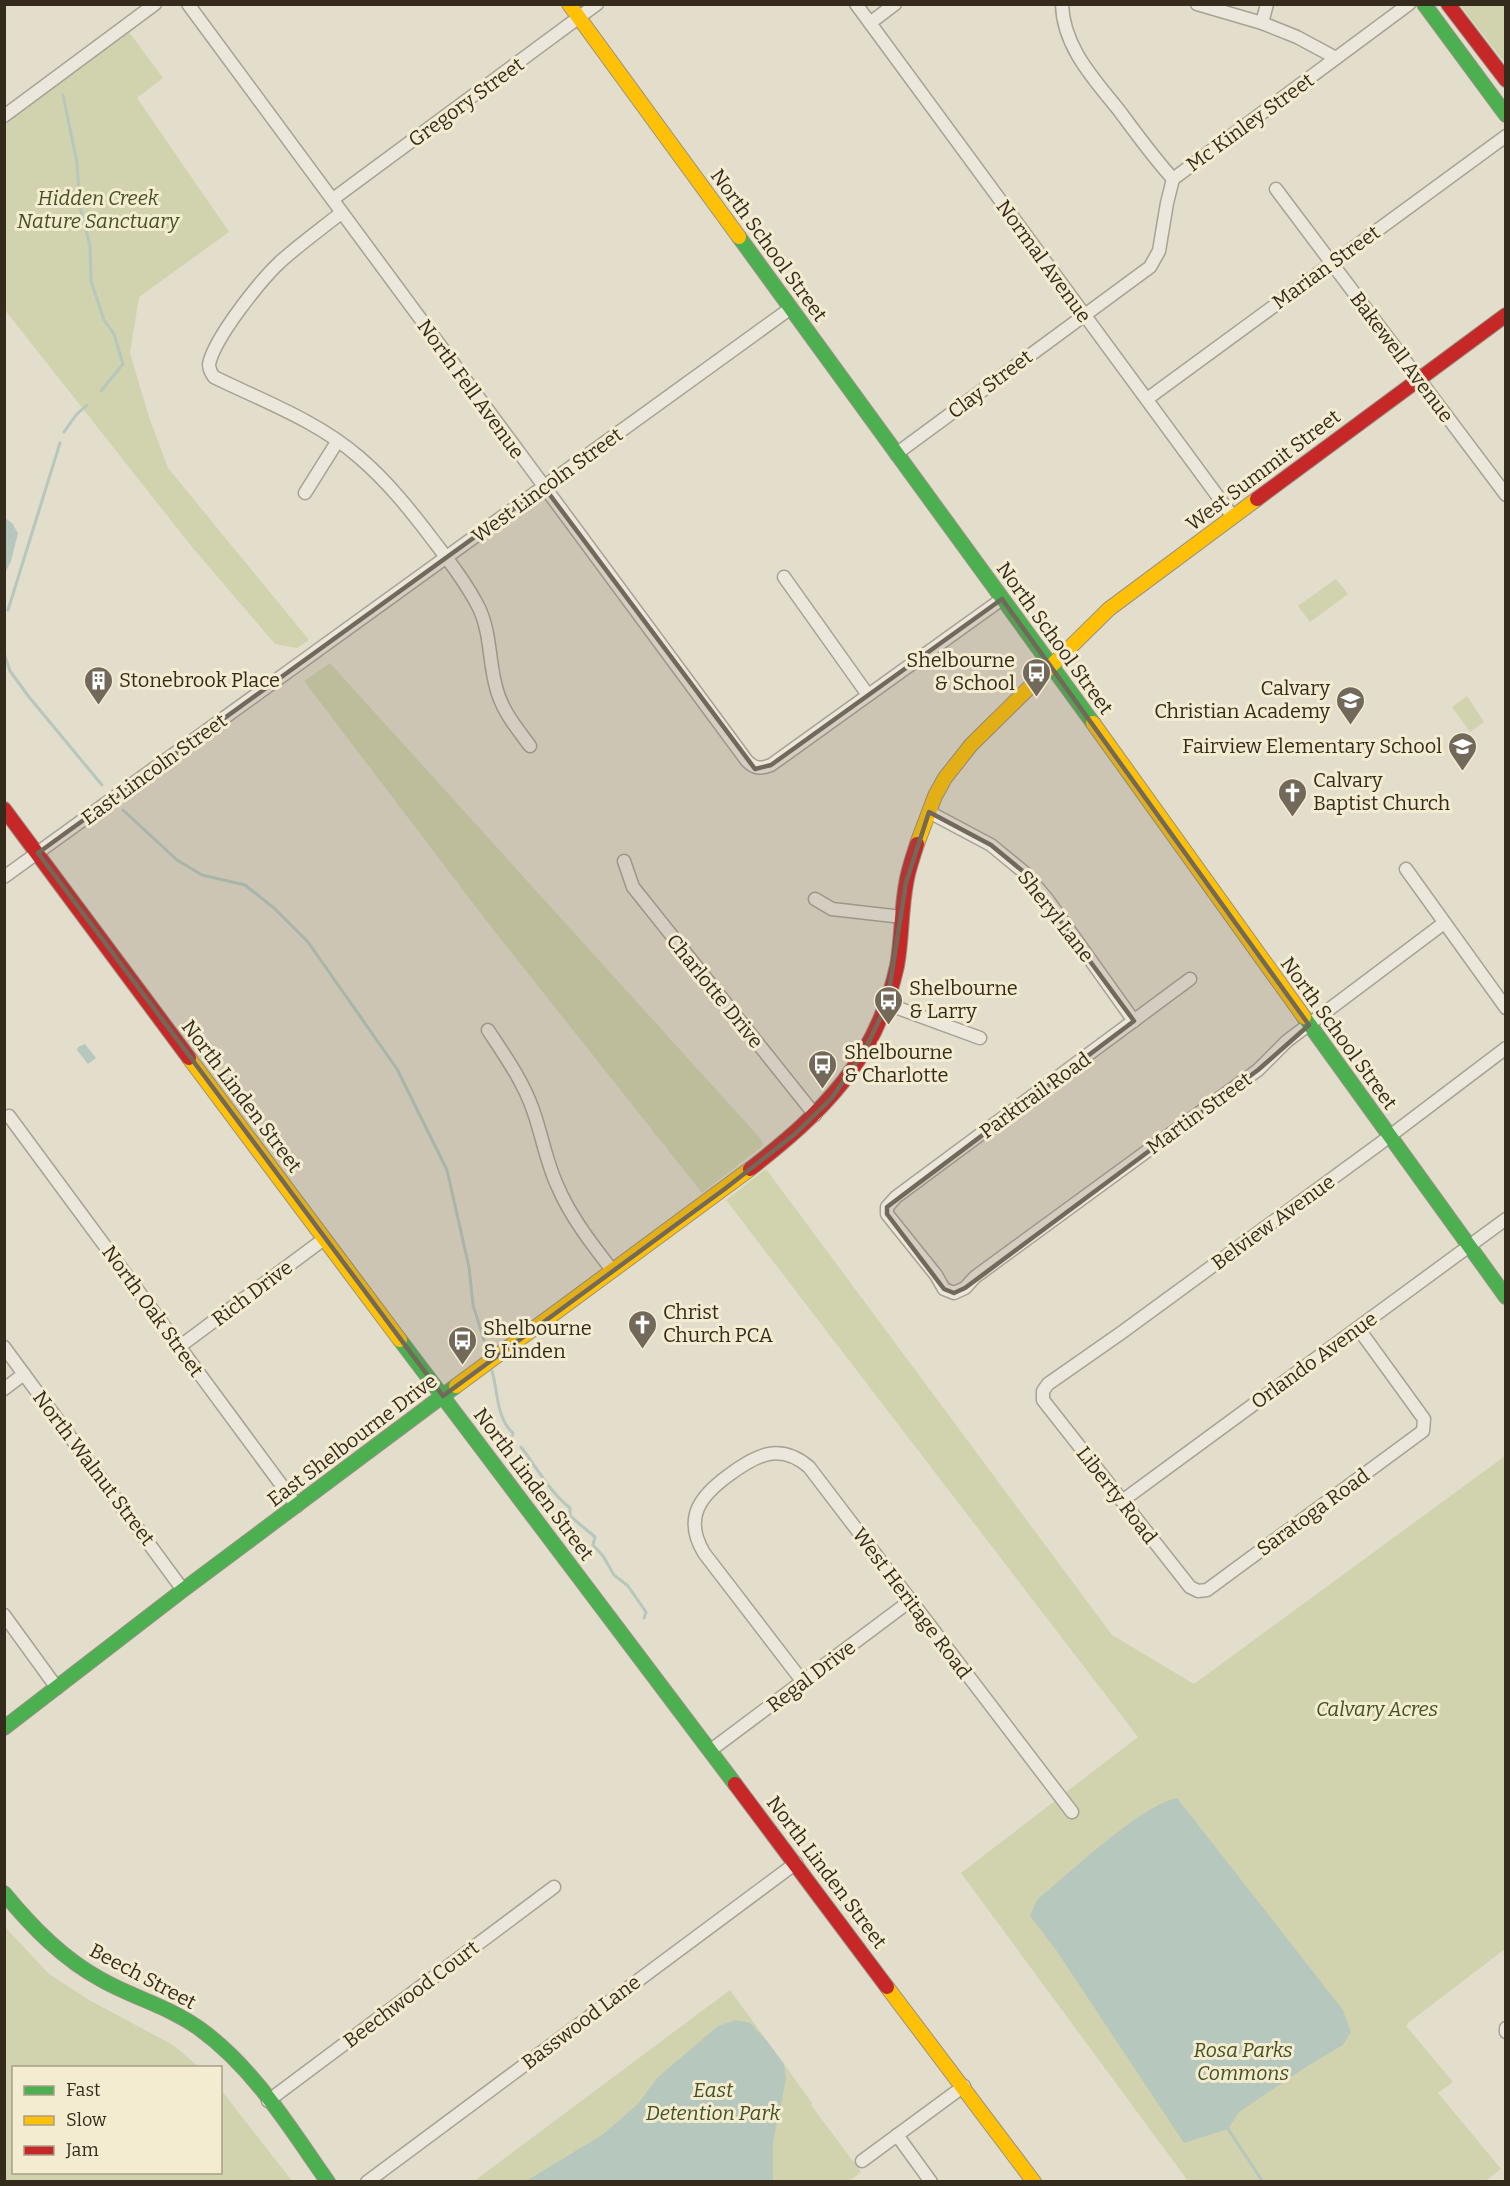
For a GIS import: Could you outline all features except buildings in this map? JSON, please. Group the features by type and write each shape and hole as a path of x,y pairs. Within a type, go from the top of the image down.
{"street":[{"path":"4,116 155,4"},
{"name":"North Fell Avenue","path":"188,4 747,761 758,768 771,765 868,695"},
{"name":"North School Street","path":"569,4 1052,666 1506,1298"},
{"name":"Gregory Street","path":"333,199 597,4"},
{"name":"Normal Avenue","path":"856,4 1233,517"},
{"path":"870,23 895,4"},
{"path":"1062,4 1064,23 1079,59 1146,148 1173,179"},
{"path":"1197,4 1262,23 1297,37 1336,58"},
{"path":"1262,23 1268,4"},
{"name":"Mc Kinley Street","path":"1083,315 1150,267 1159,251 1173,179 1409,4"},
{"path":"1424,4 1506,115"},
{"path":"1448,4 1506,80"},
{"name":"Marian Street","path":"1147,399 1506,136"},
{"name":"Bakewell Avenue","path":"1276,189 1506,495"},
{"path":"341,213 279,263 258,286 235,316 209,364 214,377 261,398 314,426 359,457 405,504 446,558 480,609 499,699 506,714 530,746"},
{"name":"West Lincoln Street","path":"303,662 791,308"},
{"name":"Clay Street","path":"896,454 1083,315"},
{"name":"West Summit Street","path":"902,916 910,865 920,831 945,778 971,745 1109,609 1506,315"},
{"path":"305,493 337,442"},
{"path":"784,577 868,695 1002,599"},
{"name":"East Lincoln Street","path":"4,877 303,662"},
{"name":"North Linden Street","path":"4,809 324,1239 1034,2181"},
{"name":"Sheryl Lane","path":"929,812 991,845 1025,873 1047,899 1134,1021"},
{"name":"Charlotte Drive","path":"624,861 633,887 815,1115"},
{"path":"1406,869 1506,1008"},
{"path":"815,899 832,909 902,916"},
{"name":"East Shelbourne Drive","path":"4,1728 183,1590 612,1270 726,1188 795,1134 845,1081 864,1052 887,1004 897,964 902,916"},
{"name":"Martin Street","path":"948,1291 954,1293 965,1288 975,1277 1258,1070 1287,1041 1444,923"},
{"name":"Parktrail Road","path":"948,1291 944,1289 936,1275 887,1214 887,1207 896,1197 1190,979"},
{"path":"887,1004 980,1038"},
{"path":"488,1030 512,1066 529,1098 551,1170 564,1199 582,1230 612,1270"},
{"name":"Belview Avenue","path":"1042,1395 1048,1384 1121,1333 1506,1048"},
{"name":"North Oak Street","path":"9,1116 297,1506"},
{"name":"Orlando Avenue","path":"1122,1501 1506,1219"},
{"name":"Rich Drive","path":"179,1347 324,1239"},
{"name":"Saratoga Road","path":"1198,1591 1207,1590 1243,1564 1420,1434 1425,1427 1424,1419 1358,1328"},
{"name":"North Walnut Street","path":"4,1347 183,1590"},
{"path":"4,1389 24,1374"},
{"name":"Liberty Road","path":"1042,1395 1044,1404 1190,1587 1198,1591"},
{"name":"West Heritage Road","path":"803,1682 704,1553 697,1539 695,1516 700,1501 710,1489 748,1461 767,1454 789,1455 809,1467 1072,1812"},
{"name":"Regal Drive","path":"711,1750 910,1601"},
{"path":"4,1615 57,1688"},
{"name":"Basswood Lane","path":"367,2181 796,1863"},
{"name":"Beechwood Court","path":"268,2101 554,1887"},
{"name":"Beech Street","path":"4,1893 41,1935 76,1964 103,1980 175,2012 203,2031 244,2069 328,2181"},
{"path":"862,2162 964,2086"},
{"path":"897,2135 932,2181"}],"highlighted area":[{"path":"544,487 755,769 771,765 1002,599 1309,1025 1258,1070 965,1288 954,1293 944,1289 887,1214 887,1207 1134,1021 1025,873 991,845 929,812 906,883 887,1004 864,1052 831,1099 795,1134 726,1188 443,1396 38,853"}],"green space":[{"path":"1460,5 1505,5 1505,63"},
{"name":"Hidden Creek Nature Sanctuary","path":"129,32 163,78 137,98 229,232 139,297 130,353 149,417 168,468 309,640 297,648 275,644 192,547 5,310 5,123"},
{"path":"1336,579 1348,594 1310,622 1298,606"},
{"path":"330,663 764,1145 702,1193 488,923 304,681"},
{"path":"1467,696 1484,722 1470,732 1452,707"},
{"path":"766,1169 1112,1635 1194,1684 1505,1456 1505,1949 1406,2026 1453,2082 1438,2093 1501,2169 1484,2182 1188,2181 961,1873 1138,1737 726,1200"},
{"path":"5,1927 49,1974 89,2000 173,2045 198,2066 12,2066 12,2174 222,2174 222,2091 292,2181 5,2181"},
{"name":"East Detention Park","path":"730,1990 861,2172 848,2182 473,2182"}],"shaded area":[{"path":"5,518 12,523 18,533 11,561 5,573"},
{"path":"85,1044 96,1058 88,1064 77,1050"},
{"path":"1177,1798 1343,2010 1351,2032 1343,2045 1239,2112 1228,2129 1184,2143 1056,1950 1030,1916 1037,1900 1105,1842 1144,1813"},
{"path":"736,2020 750,2023 784,2064 786,2080 773,2142 773,2181 526,2181 602,2135 638,2104 657,2078 718,2026"}],"waterway":[{"path":"63,95 77,163 80,207 90,246 91,281 104,320 114,334 123,364 101,391"},
{"path":"64,432 76,415 87,405"},
{"path":"8,610 60,443"},
{"path":"4,653 10,671 29,697 102,785"},
{"path":"123,810 177,860 202,875 245,885 274,908 308,942 397,1069 447,1170 469,1267 473,1305 484,1340"},
{"path":"492,1371 500,1412 507,1427 513,1433 512,1437"},
{"path":"521,1447 549,1487 570,1508 570,1516 595,1537 593,1545 603,1556 614,1575 628,1586 646,1612 644,1618"},
{"path":"1228,2129 1263,2182"}],"traffic: fast":[{"path":"1424,4 1506,115"},
{"path":"739,237 1093,723"},
{"path":"1304,1017 1506,1297"},
{"path":"400,1340 735,1784"},
{"path":"4,1728 183,1590 456,1386"},
{"path":"4,1893 37,1930 88,1972 188,2021 219,2045 254,2080 270,2100 328,2182"}],"traffic: slow":[{"path":"569,4 739,237"},
{"path":"917,844 935,796 945,778 971,745 1109,609 1257,499"},
{"path":"1093,723 1304,1017"},
{"path":"189,1058 400,1340"},
{"path":"456,1386 750,1169"},
{"path":"887,1987 1034,2182"}],"traffic: jam":[{"path":"1448,4 1506,80"},
{"path":"1257,499 1506,315"},
{"path":"4,809 189,1058"},
{"path":"750,1169 801,1127 823,1105 861,1057 875,1030 888,1000 897,966 906,884 917,844"},
{"path":"735,1784 887,1987"}],"place":[{"name":"Shelbourne & School","path":"1036,698"},
{"name":"Stonebrook Place","path":"98,706"},
{"name":"Calvary Christian Academy","path":"1351,726"},
{"name":"Fairview Elementary School","path":"1463,772"},
{"name":"Calvary Baptist Church","path":"1292,818"},
{"name":"Shelbourne & Larry","path":"888,1026"},
{"name":"Shelbourne & Charlotte","path":"823,1090"},
{"name":"Christ Church PCA","path":"642,1350"},
{"name":"Shelbourne & Linden","path":"462,1366"}],"park label":[{"name":"Calvary Acres","path":"1377,1709"},
{"name":"Rosa Parks Commons","path":"1243,2062"}]}
